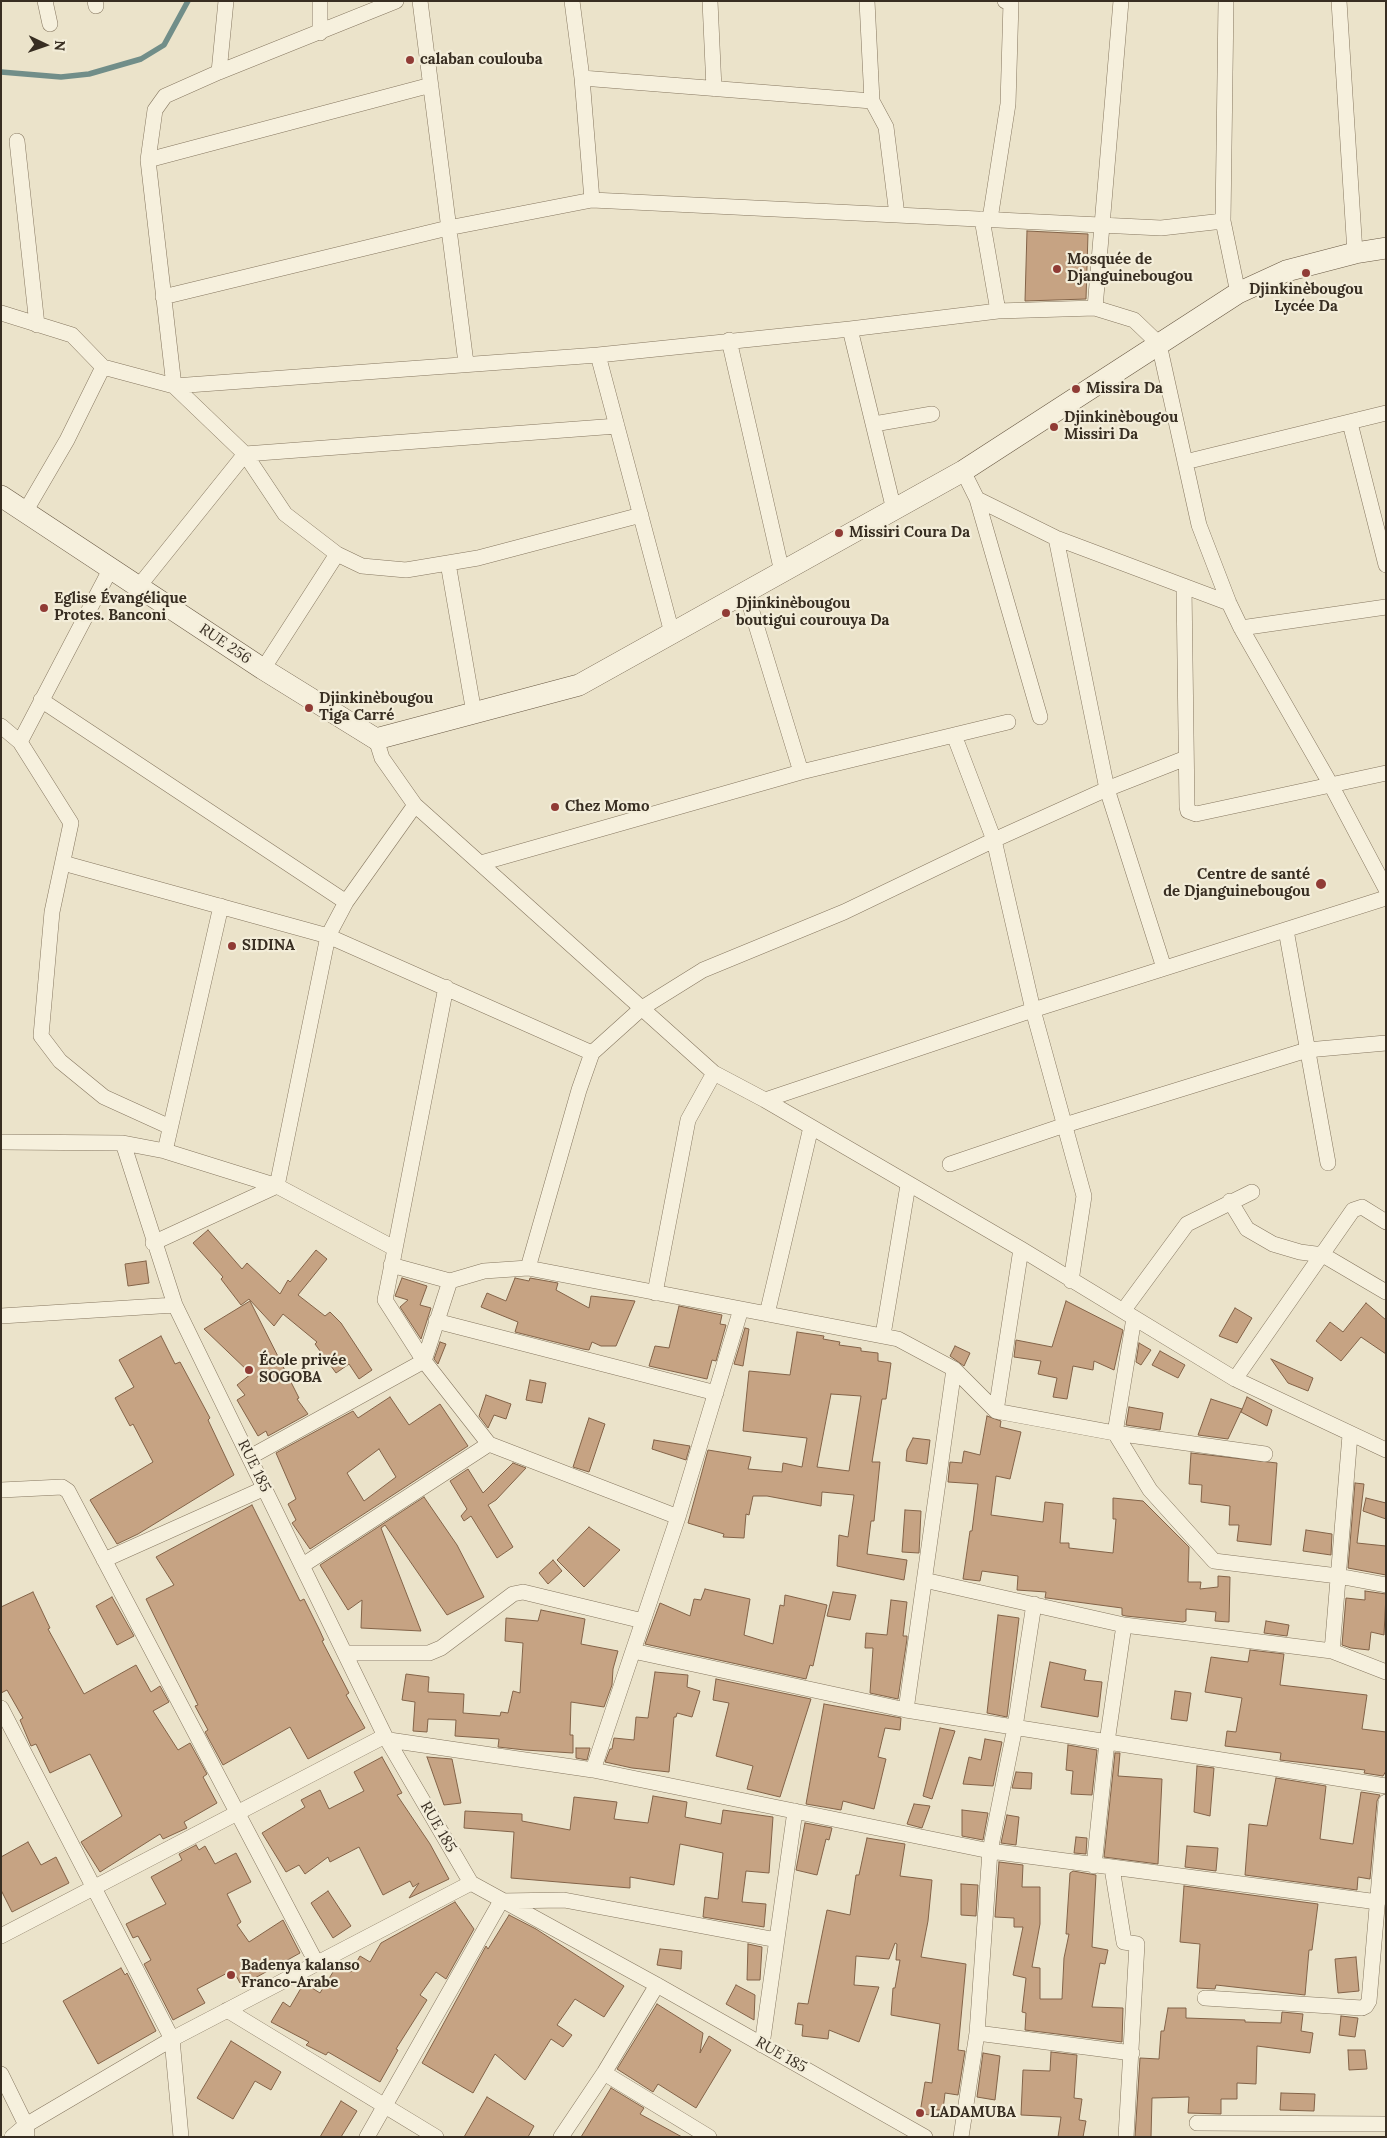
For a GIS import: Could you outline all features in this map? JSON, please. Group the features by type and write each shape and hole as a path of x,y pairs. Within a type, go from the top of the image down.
{"street":[{"path":"45,1 50,24"},
{"path":"219,72 226,1"},
{"path":"320,1 320,33"},
{"path":"396,1 219,72 165,96 155,110 148,160 174,386 245,454 285,514 338,554 362,566 406,570 478,558 641,515"},
{"path":"420,1 466,363"},
{"path":"572,1 582,78 592,200"},
{"path":"710,1 714,89"},
{"path":"867,1 872,101 886,126 896,215"},
{"path":"998,311 986,219 1008,104 1011,2 1005,1"},
{"path":"1095,308 1121,1"},
{"path":"1226,1 1223,221 1238,293"},
{"path":"1339,1 1355,253"},
{"path":"582,78 872,101"},
{"path":"148,160 431,85"},
{"path":"17,141 37,325"},
{"path":"163,297 448,228 592,200 1161,228 1223,221"},
{"path":"1386,248 1355,253 1286,271 1238,293 963,471 579,685 376,739 382,758 416,805 714,1072 1021,1249 1071,1281 1236,1378 1350,1435 1386,1450"},
{"path":"1,313 72,335 103,366 174,386 466,363 598,355 850,329 998,311 1095,308 1134,320 1159,344 1199,525 1229,603 1241,628 1332,784 1386,888"},
{"path":"850,329 894,510"},
{"path":"729,340 782,572"},
{"path":"598,355 672,633"},
{"path":"25,512 67,440 103,366"},
{"path":"1185,462 1386,413"},
{"path":"874,424 932,414"},
{"path":"1350,422 1386,566"},
{"path":"139,586 245,454 617,426"},
{"path":"963,471 977,499 1040,717"},
{"name":"RUE 256","path":"1,496 263,669 376,739"},
{"path":"977,499 1056,538 1229,603"},
{"path":"1056,538 1107,789 1164,968"},
{"path":"263,669 338,554"},
{"path":"448,563 474,713"},
{"path":"20,742 110,568"},
{"path":"1184,586 1186,807 1192,814 1386,773"},
{"path":"746,592 801,772"},
{"path":"1241,628 1386,607"},
{"path":"42,700 346,902"},
{"path":"481,863 801,772 1008,722"},
{"path":"1,726 20,742 72,823 52,912 41,1036 60,1061 104,1097 170,1127"},
{"path":"954,735 994,840 1033,1010 1084,1196 1071,1281"},
{"path":"528,1268 579,1090 592,1053 642,1008 703,970 844,912 994,840 1107,789 1186,758"},
{"path":"277,1186 328,936 346,902 416,805"},
{"path":"63,863 328,936 592,1053"},
{"path":"765,1100 1033,1010 1386,898"},
{"path":"165,1151 221,906"},
{"path":"1286,930 1328,1163"},
{"path":"446,987 385,1300 424,1361 489,1444 678,1517"},
{"path":"950,1164 1065,1125 1308,1050 1386,1043"},
{"path":"655,1292 688,1120 714,1072"},
{"path":"767,1314 811,1127"},
{"path":"1,1142 123,1143 165,1151 277,1186 394,1248"},
{"name":"RUE 185","path":"123,1143 153,1243 175,1305 387,1738 471,1883 657,1985 925,2137"},
{"path":"883,1335 908,1184"},
{"path":"153,1243 277,1186"},
{"path":"1252,1192 1230,1201 1187,1224 1128,1315 1115,1432 1150,1490 1214,1561 1338,1576 1386,1585"},
{"path":"1230,1201 1247,1229 1273,1244 1323,1256 1386,1292"},
{"path":"1236,1378 1357,1207 1362,1207 1386,1222"},
{"path":"996,1411 1021,1249"},
{"path":"391,1265 450,1281 484,1271 528,1268 883,1335 898,1339 937,1358 954,1370 996,1411 1115,1432 1265,1454"},
{"path":"250,1457 424,1361 450,1281"},
{"path":"1,1316 175,1305"},
{"path":"593,1770 678,1517 741,1309"},
{"path":"436,1321 716,1393"},
{"path":"906,1710 954,1370"},
{"path":"1332,1651 1350,1435"},
{"path":"303,1565 489,1444"},
{"path":"1,1490 65,1488 316,1964"},
{"path":"104,1560 265,1488"},
{"path":"924,1580 1124,1625 1332,1651 1386,1672"},
{"path":"345,1653 429,1653 441,1648 513,1594 524,1592 643,1621"},
{"path":"961,2137 977,2033 990,1851 1015,1727 1034,1604"},
{"path":"1094,1866 1107,1742 1124,1625"},
{"path":"633,1651 906,1710 1386,1786"},
{"path":"1,1708 96,1888 172,2040 181,2137"},
{"path":"1,1936 387,1738 593,1770 990,1851 1378,1902"},
{"path":"1204,1998 1362,2008 1366,2006 1369,2001 1386,1802"},
{"path":"762,2044 795,1811"},
{"path":"1112,1868 1124,1942 1137,1944 1126,2137"},
{"path":"12,2137 26,2131 172,2040 471,1883"},
{"path":"367,2137 501,1901 564,1900 777,1940"},
{"path":"561,2137 604,2073 657,1985"},
{"path":"227,2010 436,2137"},
{"path":"977,2033 1132,2053"},
{"path":"604,2073 709,2137"},
{"path":"1,2074 26,2131"},
{"path":"1197,2123 1386,2124"}],"building":[{"name":"Mosquée de Djanguinebougou","path":"1027,231 1088,234 1086,299 1025,301"},
{"path":"208,1230 242,1269 247,1263 280,1294 288,1280 290,1282 316,1250 327,1259 298,1295 325,1316 330,1312 341,1323 372,1370 359,1379 349,1364 336,1373 315,1344 317,1342 283,1314 274,1326 249,1299 241,1305 221,1279 223,1277 193,1243"},
{"path":"146,1261 149,1283 128,1286 125,1264"},
{"path":"402,1278 427,1286 420,1305 431,1308 421,1339 400,1307 408,1300 395,1296"},
{"path":"515,1278 529,1281 530,1278 558,1283 556,1290 589,1308 591,1296 635,1301 616,1346 601,1346 592,1342 589,1350 583,1349 515,1332 518,1322 481,1307 487,1293 506,1301"},
{"path":"250,1301 299,1398 297,1399 308,1414 268,1436 266,1431 258,1436 237,1400 245,1395 237,1385 251,1374 204,1329"},
{"path":"1066,1301 1123,1330 1114,1370 1094,1361 1093,1370 1073,1366 1067,1399 1053,1397 1057,1378 1038,1374 1041,1361 1014,1357 1016,1340 1052,1347"},
{"path":"1366,1303 1386,1320 1386,1354 1361,1337 1341,1361 1316,1341 1330,1322 1343,1332"},
{"path":"679,1306 722,1315 720,1324 726,1325 716,1361 712,1360 707,1379 649,1366 655,1346 669,1348"},
{"path":"1235,1308 1252,1318 1237,1343 1219,1336"},
{"path":"745,1328 749,1329 743,1366 734,1364"},
{"path":"797,1332 824,1336 823,1339 840,1342 839,1345 878,1353 878,1361 891,1363 886,1399 882,1399 872,1462 880,1462 874,1521 871,1521 867,1554 907,1560 904,1580 837,1566 839,1535 848,1537 854,1495 822,1492 821,1506 767,1496 753,1496 749,1515 746,1514 744,1538 723,1537 724,1534 688,1523 708,1450 751,1457 748,1469 782,1472 783,1463 802,1467 807,1438 743,1431 749,1371 790,1375","holes":["831,1394 861,1396 849,1471 817,1467"]},
{"path":"161,1336 175,1364 180,1362 210,1418 208,1420 234,1475 138,1534 117,1544 90,1500 153,1462 133,1424 130,1426 115,1398 134,1387 119,1360"},
{"path":"440,1342 446,1344 438,1364 434,1359"},
{"path":"1139,1343 1151,1350 1141,1365 1136,1362"},
{"path":"955,1346 970,1353 964,1366 950,1356"},
{"path":"1160,1351 1185,1365 1178,1378 1152,1365"},
{"path":"1271,1359 1313,1378 1308,1391 1288,1383"},
{"path":"530,1380 546,1383 542,1403 526,1400"},
{"path":"486,1395 511,1404 506,1419 494,1415 488,1428 479,1416"},
{"path":"390,1397 409,1425 440,1404 468,1446 310,1549 292,1523 296,1520 288,1504 296,1499 276,1453 353,1411 358,1418","holes":["379,1449 396,1477 364,1501 347,1473"]},
{"path":"1247,1397 1272,1410 1267,1426 1241,1412"},
{"path":"1211,1399 1242,1409 1228,1439 1198,1435"},
{"path":"1129,1407 1163,1413 1160,1430 1126,1425"},
{"path":"987,1416 1001,1421 1000,1427 1021,1432 1010,1479 996,1476 991,1515 1043,1522 1045,1502 1063,1504 1060,1543 1069,1543 1069,1548 1113,1553 1116,1519 1113,1519 1113,1498 1143,1501 1189,1547 1188,1582 1201,1582 1200,1589 1218,1587 1218,1576 1230,1577 1229,1622 1215,1621 1216,1612 1186,1609 1186,1621 1183,1622 1126,1616 1122,1615 1122,1608 1045,1598 1046,1592 1017,1590 1018,1576 982,1571 980,1581 963,1579 978,1484 948,1482 950,1462 962,1463 964,1451 980,1455"},
{"path":"589,1418 605,1424 589,1472 573,1467"},
{"path":"913,1438 930,1440 927,1464 906,1461 907,1450"},
{"path":"654,1440 690,1446 686,1460 652,1449"},
{"path":"1191,1453 1277,1463 1271,1545 1237,1541 1239,1525 1229,1525 1230,1506 1201,1502 1202,1485 1189,1484"},
{"path":"513,1463 526,1468 496,1500 488,1505 513,1547 497,1558 471,1516 464,1521 461,1516 467,1509 450,1481 468,1469 483,1493"},
{"path":"1355,1483 1364,1484 1357,1543 1386,1546 1386,1575 1348,1568"},
{"path":"424,1497 457,1545 484,1597 447,1615 385,1525 381,1528 421,1631 361,1628 362,1600 348,1610 320,1565"},
{"path":"1366,1498 1386,1503 1386,1519 1363,1511"},
{"path":"252,1505 300,1601 304,1599 324,1640 322,1641 349,1693 346,1695 365,1728 308,1759 290,1727 223,1765 205,1732 208,1730 195,1706 198,1705 146,1599 174,1585 156,1557"},
{"path":"905,1510 921,1511 919,1553 902,1552"},
{"path":"589,1527 620,1550 584,1587 557,1560"},
{"path":"1306,1530 1332,1534 1331,1555 1303,1551"},
{"path":"553,1560 562,1571 548,1584 539,1573"},
{"path":"705,1589 750,1599 744,1635 773,1644 780,1605 784,1606 785,1595 827,1605 813,1666 810,1665 806,1679 645,1644 660,1603 690,1616 694,1599 701,1600"},
{"path":"1365,1591 1386,1594 1384,1635 1371,1632 1369,1650 1342,1645 1346,1598 1365,1600"},
{"path":"33,1592 50,1628 48,1629 84,1694 136,1665 151,1692 160,1686 169,1702 153,1711 178,1750 190,1743 207,1774 203,1777 217,1803 184,1822 187,1828 163,1839 160,1834 100,1872 81,1842 122,1816 90,1754 50,1773 36,1744 31,1746 20,1720 23,1718 7,1690 1,1693 1,1607"},
{"path":"833,1592 856,1595 850,1620 827,1616"},
{"path":"112,1597 134,1636 117,1645 96,1606"},
{"path":"891,1600 907,1602 903,1636 907,1636 907,1639 898,1699 870,1693 873,1648 865,1648 866,1633 887,1635"},
{"path":"541,1610 585,1619 581,1644 618,1651 613,1669 612,1685 604,1707 571,1702 570,1735 573,1735 573,1753 498,1747 499,1739 455,1736 456,1720 428,1719 427,1732 413,1731 415,1702 402,1700 406,1674 429,1677 428,1692 464,1694 463,1713 500,1716 501,1712 508,1713 513,1691 520,1693 523,1643 505,1641 506,1618 538,1621"},
{"path":"998,1615 1019,1618 1007,1717 987,1713"},
{"path":"1266,1621 1289,1625 1287,1636 1264,1633"},
{"path":"1250,1650 1284,1654 1280,1685 1367,1695 1362,1729 1386,1732 1386,1771 1383,1776 1364,1773 1365,1770 1280,1760 1281,1753 1225,1746 1227,1731 1236,1732 1242,1698 1205,1692 1211,1657 1248,1662"},
{"path":"1050,1662 1086,1670 1084,1680 1102,1682 1098,1717 1041,1707"},
{"path":"655,1672 688,1675 687,1687 700,1691 692,1717 677,1713 676,1717 674,1717 669,1772 632,1768 605,1762 610,1749 612,1749 614,1738 634,1740 636,1717 648,1718"},
{"path":"716,1679 811,1699 780,1797 747,1789 753,1766 716,1756 729,1703 713,1700"},
{"path":"1175,1691 1191,1693 1187,1721 1171,1719"},
{"path":"824,1704 901,1718 900,1730 885,1728 878,1757 886,1759 874,1809 843,1801 841,1810 806,1804"},
{"path":"940,1728 955,1731 932,1799 923,1796"},
{"path":"985,1739 1002,1742 993,1786 963,1784 969,1757 981,1760"},
{"path":"1068,1745 1097,1750 1092,1795 1071,1794 1073,1771 1066,1770"},
{"path":"576,1748 590,1748 587,1760 576,1758"},
{"path":"1115,1753 1120,1753 1118,1776 1162,1779 1158,1864 1104,1857"},
{"path":"382,1757 402,1793 397,1795 430,1844 449,1879 409,1898 419,1883 413,1887 410,1881 383,1895 359,1847 330,1862 328,1857 305,1874 299,1865 286,1872 262,1833 305,1807 301,1800 320,1790 329,1809 364,1791 354,1772"},
{"path":"427,1757 452,1759 461,1803 444,1805"},
{"path":"1197,1766 1214,1768 1210,1816 1194,1812"},
{"path":"1016,1772 1032,1773 1031,1789 1012,1788"},
{"path":"1276,1778 1326,1786 1320,1839 1353,1844 1361,1792 1380,1795 1377,1801 1370,1879 1358,1877 1357,1890 1245,1875 1249,1824 1267,1826"},
{"path":"653,1796 687,1802 685,1817 721,1824 723,1810 773,1817 769,1873 746,1871 742,1902 766,1904 764,1927 703,1917 705,1897 718,1899 723,1853 680,1844 674,1885 630,1877 630,1888 511,1878 514,1832 464,1828 465,1811 522,1814 522,1821 570,1830 574,1797 617,1802 614,1819 648,1823"},
{"path":"914,1804 930,1806 922,1828 907,1824"},
{"path":"962,1810 988,1813 983,1840 962,1836"},
{"path":"1007,1815 1019,1817 1016,1845 1001,1843"},
{"path":"805,1823 832,1828 829,1840 826,1839 817,1875 796,1870"},
{"path":"1076,1837 1087,1838 1086,1854 1074,1853"},
{"path":"867,1838 905,1844 900,1876 932,1880 928,1921 921,1957 966,1964 958,2050 965,2051 958,2095 945,2093 943,2110 935,2110 934,2116 920,2113 925,2082 932,2083 940,2024 891,2015 893,1988 895,1988 900,1960 896,1960 897,1944 895,1943 889,1959 856,1956 854,1985 879,1987 859,2042 829,2030 828,2039 802,2036 803,2025 795,2024 798,2003 808,2004 827,1910 850,1915 856,1875 859,1875"},
{"path":"28,1842 41,1865 56,1857 69,1883 12,1912 1,1890 1,1857"},
{"path":"196,1845 199,1850 205,1846 215,1864 236,1853 251,1882 227,1894 241,1922 237,1925 249,1942 283,1920 300,1953 246,1983 240,1983 233,1970 197,1989 205,2003 173,2020 144,1964 151,1960 138,1936 133,1938 126,1924 166,1904 151,1877 182,1860 179,1854"},
{"path":"1187,1846 1218,1848 1216,1871 1185,1867"},
{"path":"999,1862 1023,1865 1022,1887 1040,1887 1040,1924 1032,1967 1040,1968 1040,1999 1062,1999 1064,1958 1069,1934 1066,1934 1070,1873 1073,1871 1096,1875 1092,1947 1108,1950 1105,1964 1100,1963 1092,2007 1123,2008 1122,2042 1025,2030 1026,2013 1022,2012 1026,1978 1013,1975 1023,1927 1014,1927 1014,1918 995,1917"},
{"path":"961,1884 978,1885 976,1916 961,1915"},
{"path":"1184,1886 1318,1904 1312,1950 1309,1950 1305,1995 1216,1985 1215,1989 1197,1988 1200,1944 1180,1942"},
{"path":"328,1891 351,1926 333,1938 311,1903"},
{"path":"455,1902 474,1929 446,1979 436,1972 420,1995 427,2000 396,2049 398,2050 380,2082 328,2052 326,2055 306,2045 309,2042 271,2022 283,2002 290,2007 304,1983 320,1993 338,1964 351,1972 360,1956 370,1962 381,1943"},
{"path":"509,1915 536,1929 624,1986 604,2017 575,1999 557,2025 572,2035 563,2047 551,2039 525,2080 495,2054 473,2093 422,2063 486,1946 488,1949"},
{"path":"748,1944 762,1947 760,1980 747,1980"},
{"path":"660,1949 682,1951 681,1969 657,1965"},
{"path":"1356,1957 1359,1991 1338,1993 1335,1959"},
{"path":"121,1968 125,1975 127,1973 156,2031 98,2064 63,2001"},
{"path":"736,1985 755,1995 754,2020 726,2004"},
{"path":"657,2004 703,2033 700,2053 709,2036 731,2050 696,2108 658,2084 653,2092 617,2069"},
{"path":"1168,2008 1186,2008 1186,2018 1245,2020 1245,2022 1281,2023 1282,2012 1303,2014 1301,2031 1313,2033 1310,2053 1257,2046 1256,2084 1237,2083 1237,2099 1221,2099 1221,2114 1188,2113 1189,2097 1152,2098 1151,2137 1135,2137 1140,2058 1159,2059 1161,2031 1164,2031"},
{"path":"1341,2016 1358,2018 1355,2037 1339,2035"},
{"path":"231,2041 281,2072 271,2090 255,2081 233,2119 197,2098"},
{"path":"1348,2050 1365,2050 1367,2069 1349,2070"},
{"path":"1051,2052 1077,2055 1074,2098 1082,2099 1079,2120 1086,2121 1083,2137 1058,2137 1061,2117 1021,2115 1023,2070 1050,2071"},
{"path":"983,2053 1000,2056 995,2100 977,2097"},
{"path":"611,2088 644,2108 640,2114 682,2137 581,2137"},
{"path":"1281,2093 1315,2094 1314,2111 1280,2110"},
{"path":"487,2097 534,2126 528,2137 464,2137"},
{"path":"341,2101 357,2111 341,2137 320,2137"}],"waterway":[{"path":"1,72 61,77 89,74 141,59 164,45 188,1"}],"place":[{"name":"calaban coulouba","path":"410,60"},
{"name":"Mosquée de Djanguinebougou","path":"1057,269"},
{"name":"Djinkinèbougou Lycée Da","path":"1306,273"},
{"name":"Missira Da","path":"1076,389"},
{"name":"Djinkinèbougou Missiri Da","path":"1054,427"},
{"name":"Missiri Coura Da","path":"839,533"},
{"name":"Eglise Évangélique Protes. Banconi","path":"44,608"},
{"name":"Djinkinèbougou boutigui courouya Da","path":"726,613"},
{"name":"Djinkinèbougou Tiga Carré","path":"309,708"},
{"name":"Chez Momo","path":"555,807"},
{"name":"Centre de santé de Djanguinebougou","path":"1321,884"},
{"name":"SIDINA","path":"232,946"},
{"name":"École privée SOGOBA","path":"249,1370"},
{"name":"Badenya kalanso Franco-Arabe","path":"231,1975"},
{"name":"LADAMUBA","path":"920,2113"}]}
